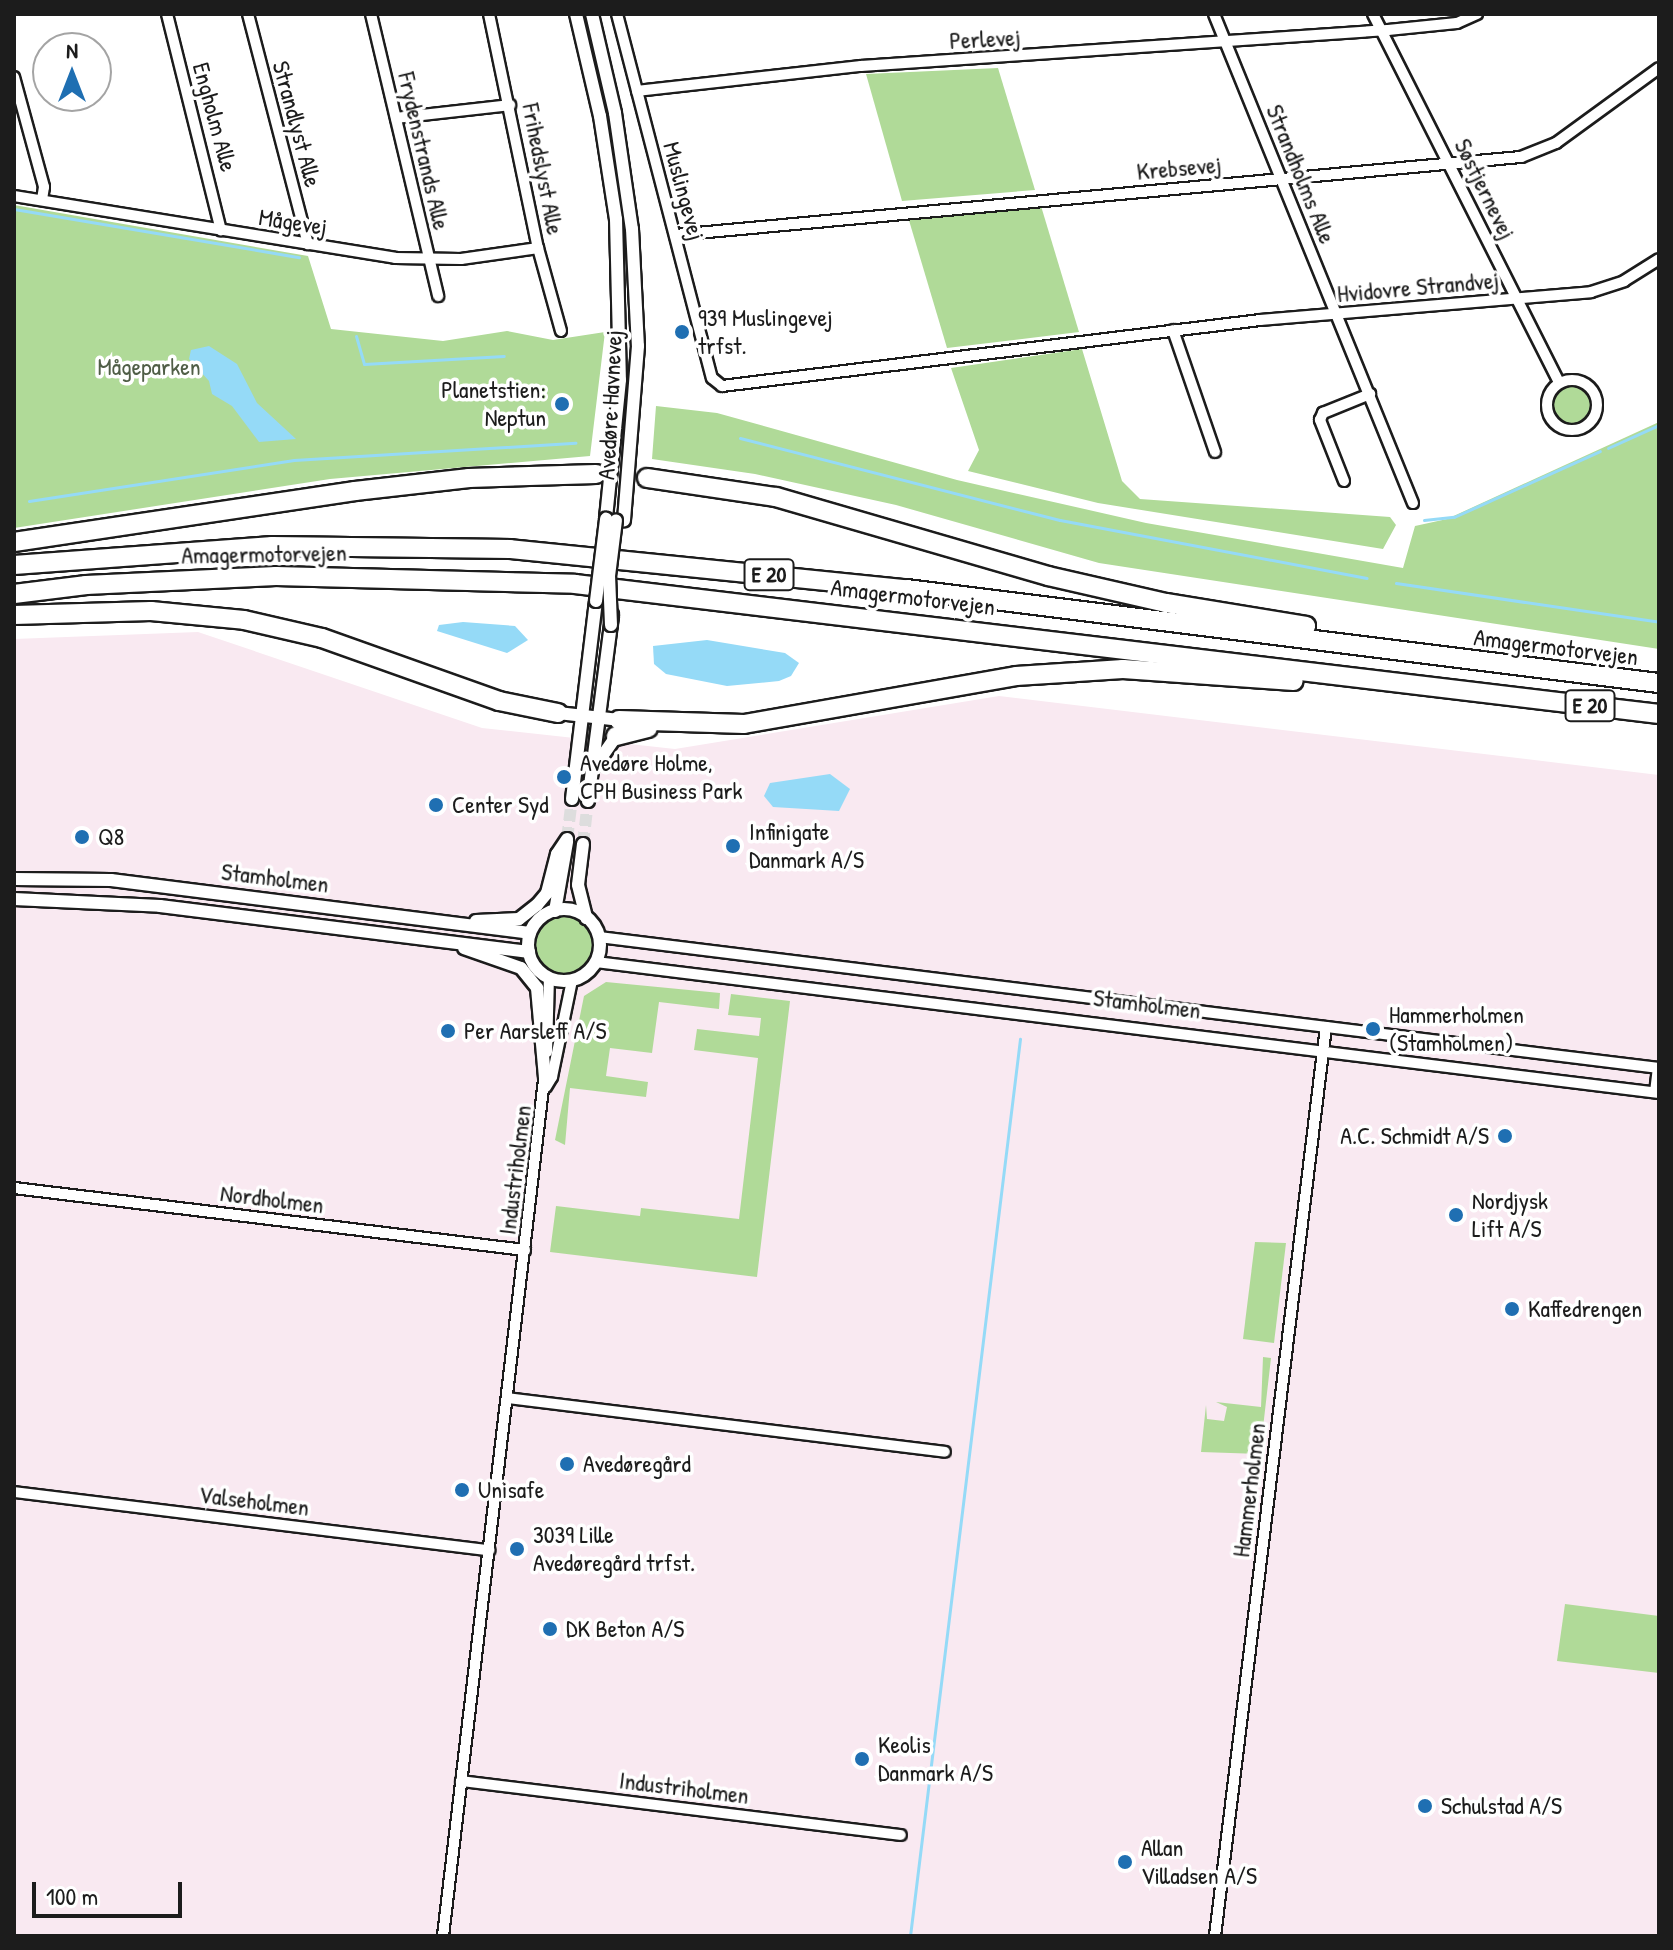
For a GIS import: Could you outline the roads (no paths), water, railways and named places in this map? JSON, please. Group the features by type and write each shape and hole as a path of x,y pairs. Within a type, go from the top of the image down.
{"highway":[{"path":"14,542 355,491 469,478 606,477"},
{"path":"638,477 820,508 1048,576 1166,603 1521,668"},
{"name":"Amagermotorvejen","path":"14,565 272,546 510,549 921,591 1659,683"},
{"name":"Amagermotorvejen","path":"14,594 86,585 276,576 575,584 919,621 1659,714"},
{"path":"14,615 151,611 244,620 322,638 499,701 558,713"},
{"path":"617,725 744,724 826,713 1016,676 1123,669 1520,698"}],"street":[{"name":"Engholm Alle","path":"167,14 221,230"},
{"name":"Strandlyst Alle","path":"248,14 308,244"},
{"name":"Frydenstrands Alle","path":"371,14 438,296"},
{"name":"Frihedslyst Alle","path":"489,14 538,248 561,331"},
{"name":"Avedøre Havnevej","path":"572,799 582,716 601,624 615,520 606,477 621,343 616,219 600,116 576,14"},
{"name":"Avedøre Havnevej","path":"588,801 600,714 601,624 597,589 615,520 638,477 638,346 632,229 615,113 592,14"},
{"name":"Muslingevej","path":"617,14 712,378"},
{"name":"Strandholms Alle","path":"1214,14 1413,503"},
{"name":"Søstjernevej","path":"1373,14 1559,383"},
{"name":"Perlevej","path":"637,91 861,66 1381,31 1457,23 1477,14"},
{"name":"Krebsevej","path":"675,235 1281,180 1540,153 1659,68"},
{"path":"14,77 44,187 42,200"},
{"path":"396,118 510,105"},
{"name":"Mågevej","path":"14,196 308,244 429,260 528,253 538,248"},
{"name":"Hvidovre Strandvej","path":"712,378 722,386 770,382 1173,330 1606,289 1659,259"},
{"path":"1173,330 1215,452"},
{"path":"1574,380 1593,391 1595,414 1585,426 1570,430 1550,418 1548,395 1559,383 1574,380"},
{"path":"1344,481 1320,420 1323,413 1370,394"},
{"path":"606,477 638,477"},
{"path":"558,713 582,716 600,714 617,725 592,771"},
{"path":"452,921 519,919 547,893 557,854 567,839 555,911 530,933 529,952 549,978 572,980 596,962 599,937 586,918 578,885 583,844"},
{"name":"Stamholmen","path":"14,879 111,880 530,933"},
{"name":"Stamholmen","path":"14,899 108,900 529,952"},
{"path":"555,911 586,918"},
{"name":"Stamholmen","path":"596,962 1323,1048 1657,1093 1658,1068 599,937"},
{"path":"446,941 521,968 537,988 545,1084"},
{"name":"Industriholmen","path":"443,1936 545,1084 549,978"},
{"name":"Industriholmen","path":"545,1084 552,1077 572,980"},
{"path":"966,1004 969,984"},
{"path":"1323,1048 1326,1027"},
{"name":"Hammerholmen","path":"1215,1936 1323,1048"},
{"name":"Nordholmen","path":"14,1188 525,1250"},
{"path":"507,1398 945,1452"},
{"name":"Valseholmen","path":"14,1492 489,1550"},
{"name":"Industriholmen","path":"461,1781 901,1835"}],"water":[{"path":"209,346 237,364 257,403 296,439 259,442 232,406 212,394 209,381 189,359 191,350"},
{"path":"463,622 515,626 528,640 507,653 437,631 439,625"},
{"path":"707,640 785,653 799,663 791,676 779,681 727,686 666,674 654,664 653,646"},
{"path":"830,774 850,789 839,811 773,807 764,796 770,783"}],"waterway":[{"path":"14,209 299,257"},
{"path":"356,336 364,364 504,356"},
{"path":"1608,448 1659,425"},
{"path":"740,438 1060,520 1367,578"},
{"path":"29,501 294,460 575,443"},
{"path":"1424,520 1454,517 1600,451"},
{"path":"1396,583 1659,622"},
{"path":"910,1936 1020,1039"}],"tunnel":[{"path":"567,839 572,799"},
{"path":"583,844 588,801"}],"place":[{"name":"939 Muslingevej trfst.","path":"682,332"},
{"name":"Planetstien: Neptun","path":"562,404"},
{"name":"Avedøre Holme, CPH Business Park","path":"564,777"},
{"name":"Center Syd","path":"436,805"},
{"name":"Q8","path":"82,837"},
{"name":"Infinigate Danmark A/S","path":"733,846"},
{"name":"Hammerholmen (Stamholmen)","path":"1373,1029"},
{"name":"Per Aarsleff A/S","path":"448,1031"},
{"name":"A.C. Schmidt A/S","path":"1505,1136"},
{"name":"Nordjysk Lift A/S","path":"1456,1215"},
{"name":"Kaffedrengen","path":"1512,1309"},
{"name":"Avedøregård","path":"567,1464"},
{"name":"Unisafe","path":"462,1490"},
{"name":"3039 Lille Avedøregård trfst.","path":"517,1549"},
{"name":"DK Beton A/S","path":"550,1629"},
{"name":"Keolis Danmark A/S","path":"862,1759"},
{"name":"Schulstad A/S","path":"1425,1806"},
{"name":"Allan Villadsen A/S","path":"1125,1862"}],"park label":[{"name":"Mågeparken","path":"149,367"}]}
